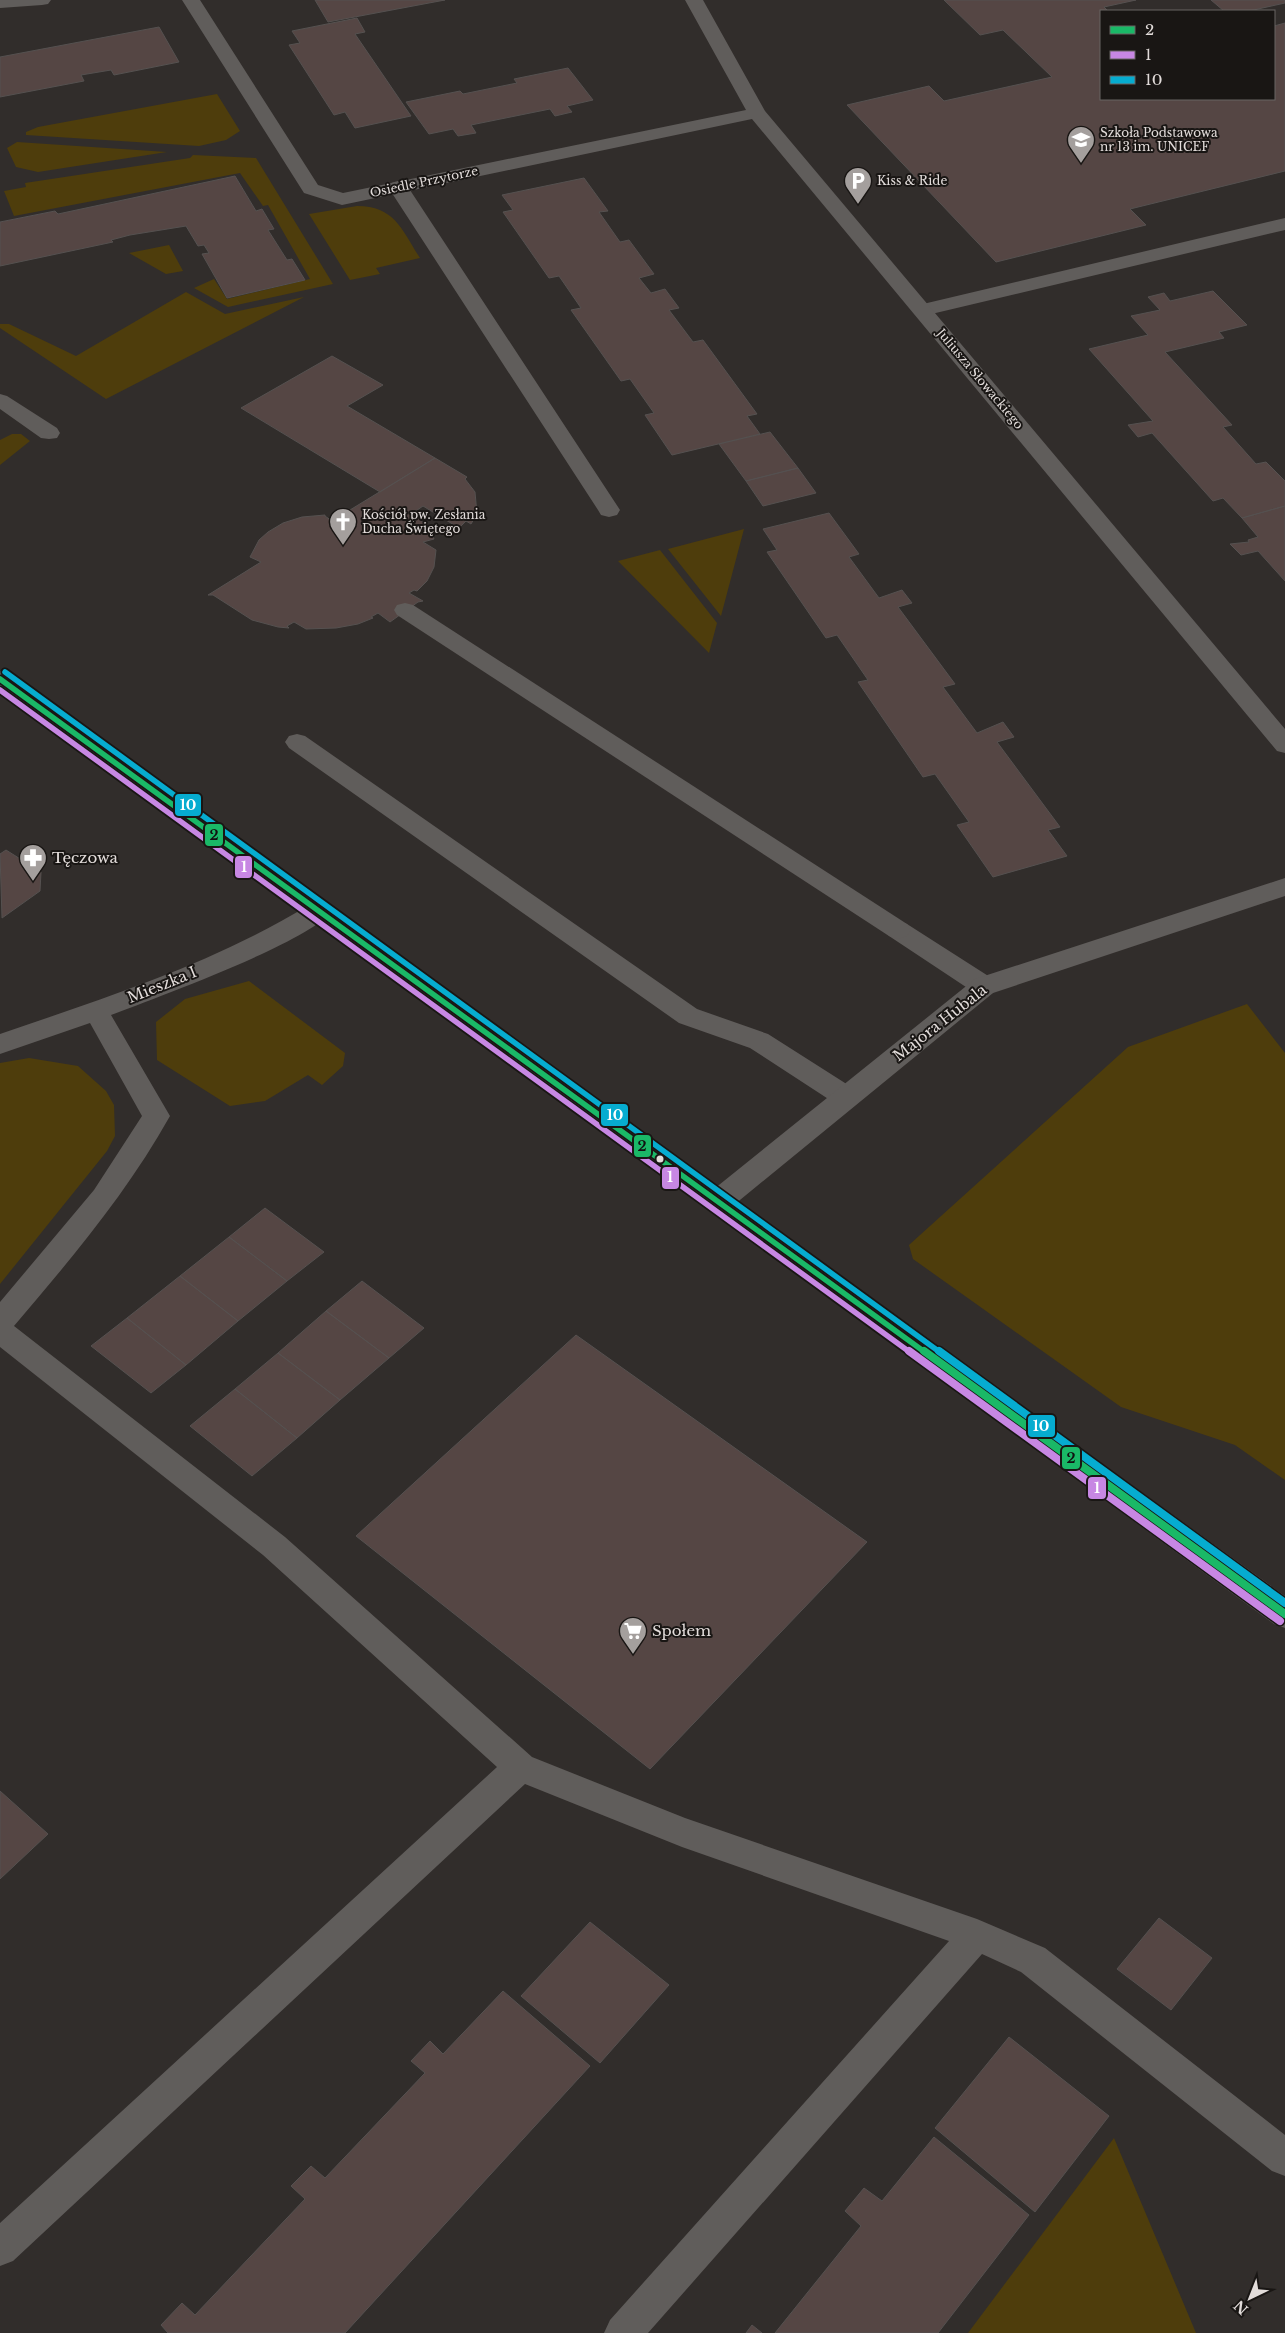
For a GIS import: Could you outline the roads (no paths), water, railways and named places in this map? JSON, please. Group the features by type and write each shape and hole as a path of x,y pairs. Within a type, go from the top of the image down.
{"street":[{"path":"0,3 42,0"},
{"name":"Osiedle Przytorze","path":"191,0 311,189 342,198 758,112"},
{"name":"Juliusza Słowackiego","path":"694,0 758,112 795,161 923,310 1285,745"},
{"path":"398,187 608,510"},
{"path":"923,310 1285,224"},
{"path":"0,400 49,433"},
{"path":"406,610 984,986"},
{"path":"0,679 1285,1614"},
{"path":"297,742 688,1016 759,1042 846,1097"},
{"name":"Majora Hubala","path":"719,1201 984,986 1285,887"},
{"name":"Mieszka I","path":"0,1044 96,1011 241,953 292,927 318,911"},
{"path":"0,1322 103,1200 136,1154 156,1116 96,1011"},
{"path":"0,1331 274,1546 520,1767 682,1832 977,1935 1033,1960 1285,2158"},
{"path":"0,2248 520,1767"},
{"path":"623,2333 977,1935"}],"place":[{"name":"Szkoła Podstawowa nr 13 im. UNICEF","path":"1081,164"},
{"name":"Kiss & Ride","path":"858,205"},
{"name":"Kościół pw. Zesłania Ducha Świętego","path":"343,546"},
{"name":"Tęczowa","path":"33,882"},
{"name":"Społem","path":"633,1655"}]}
